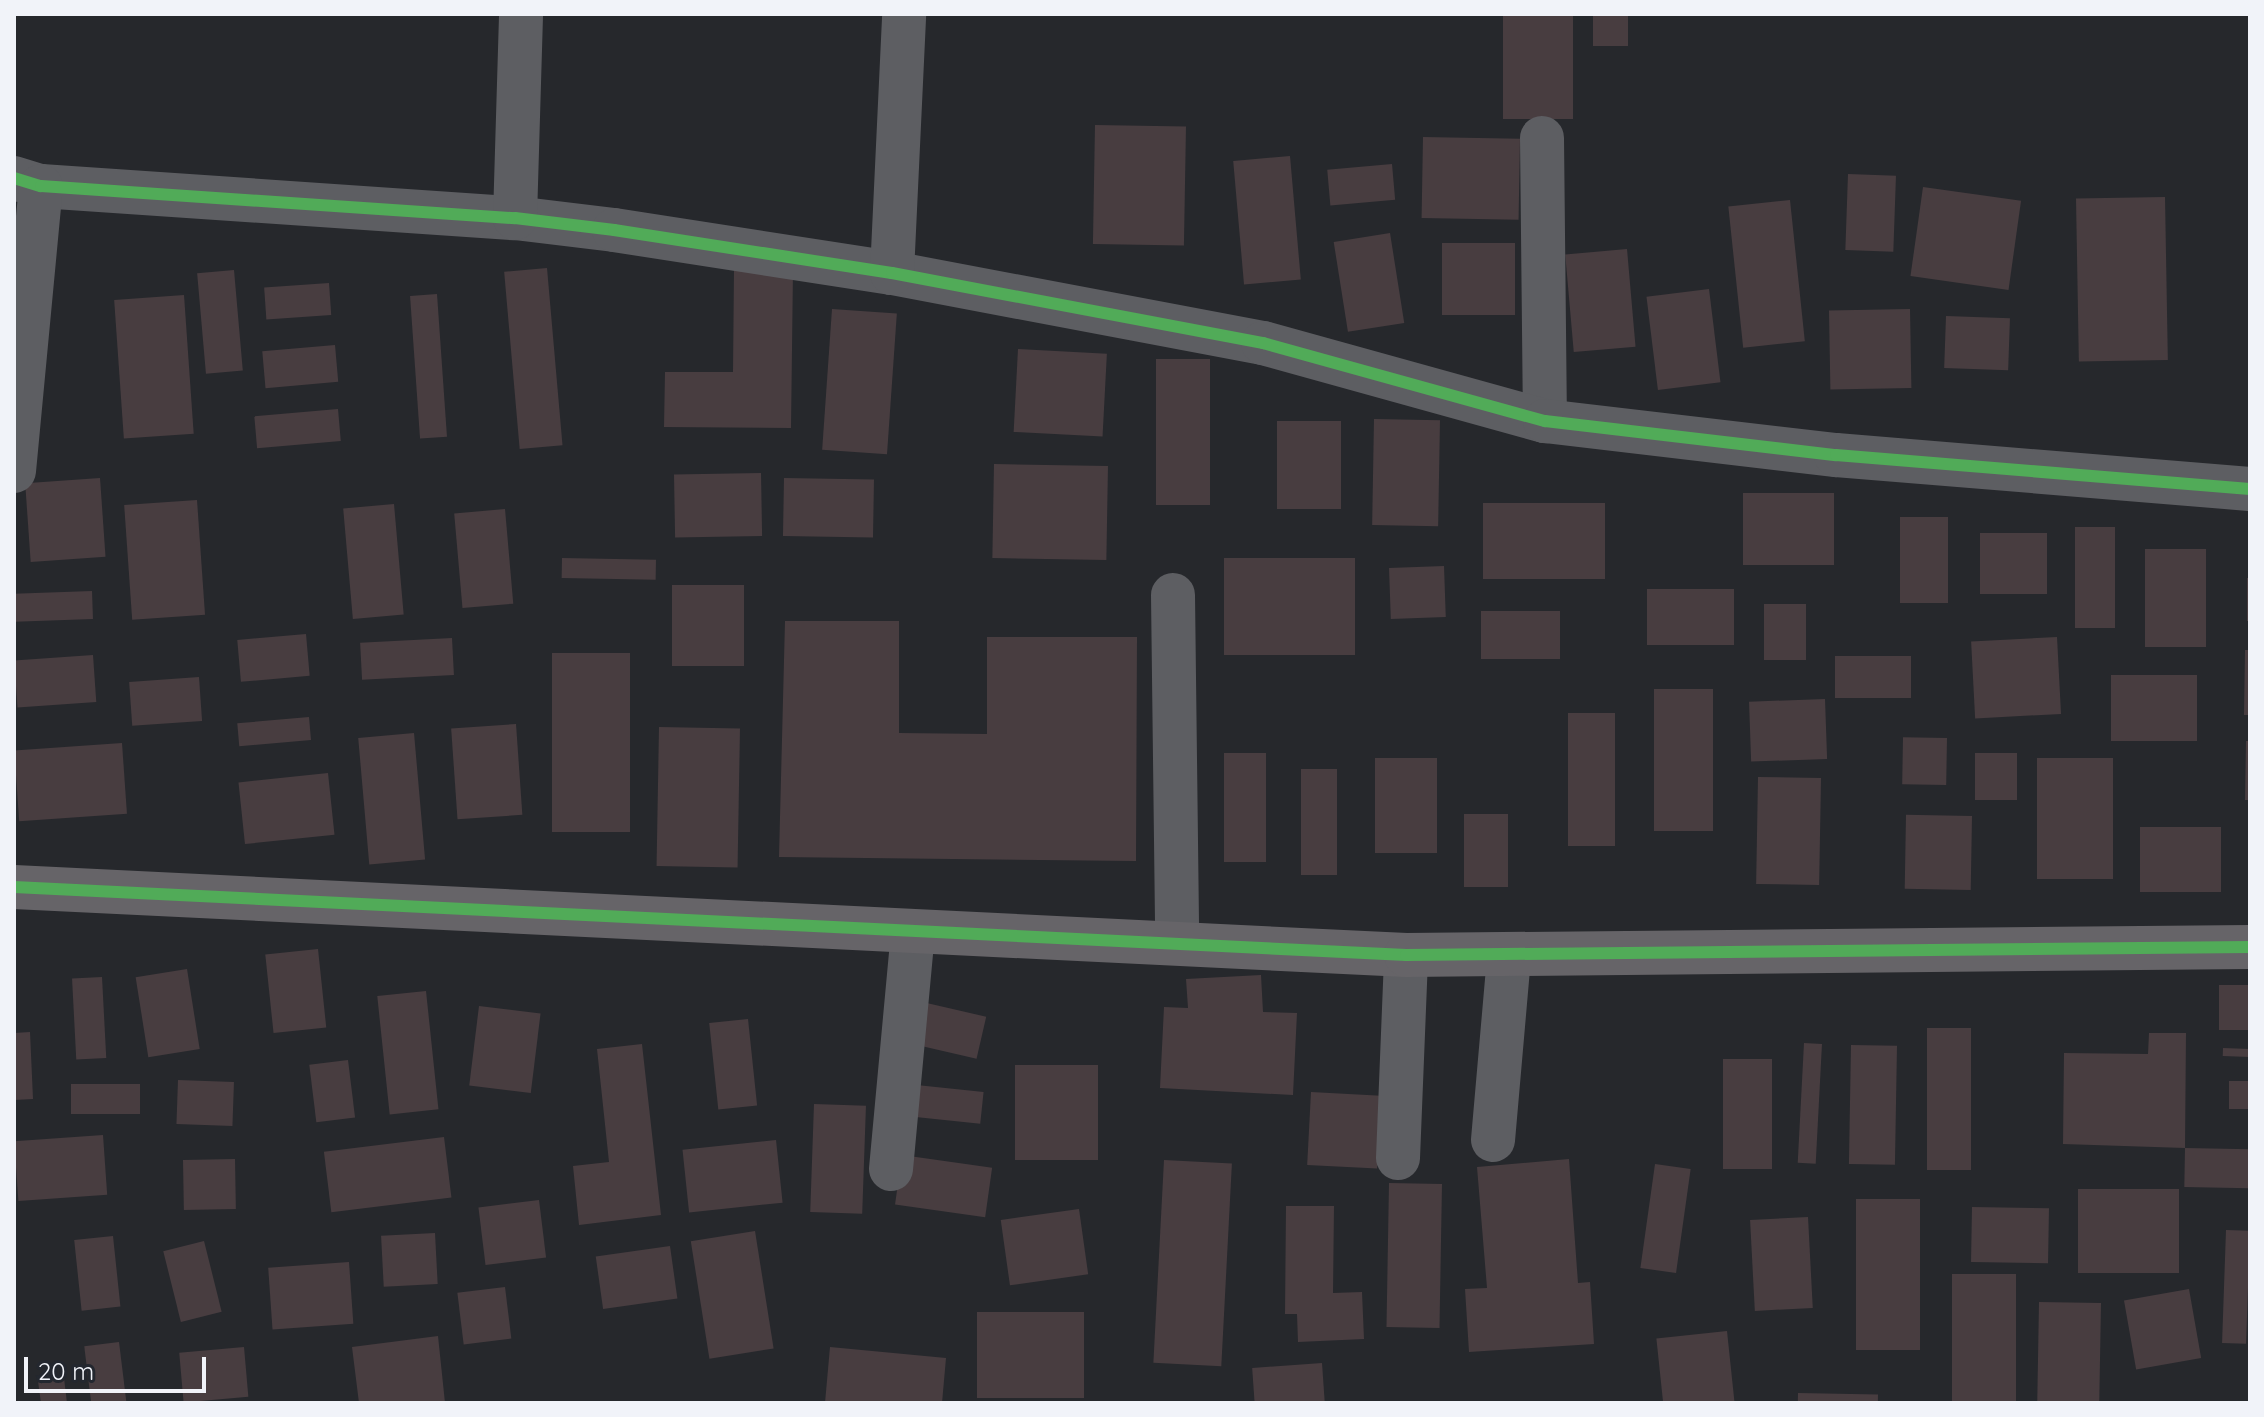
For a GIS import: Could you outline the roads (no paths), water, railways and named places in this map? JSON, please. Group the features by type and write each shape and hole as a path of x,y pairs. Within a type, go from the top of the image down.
{"street":[{"path":"515,218 521,14"},
{"path":"892,273 904,14"},
{"path":"1542,138 1545,421"},
{"path":"14,471 27,182 515,218 892,273 1263,343 1545,421 1836,455 2250,489"},
{"path":"1173,595 1177,942"},
{"path":"14,887 1406,955 1509,957 2250,947"},
{"path":"891,1169 913,933"},
{"path":"1398,1158 1406,955"},
{"path":"1493,1140 1509,957"}]}
